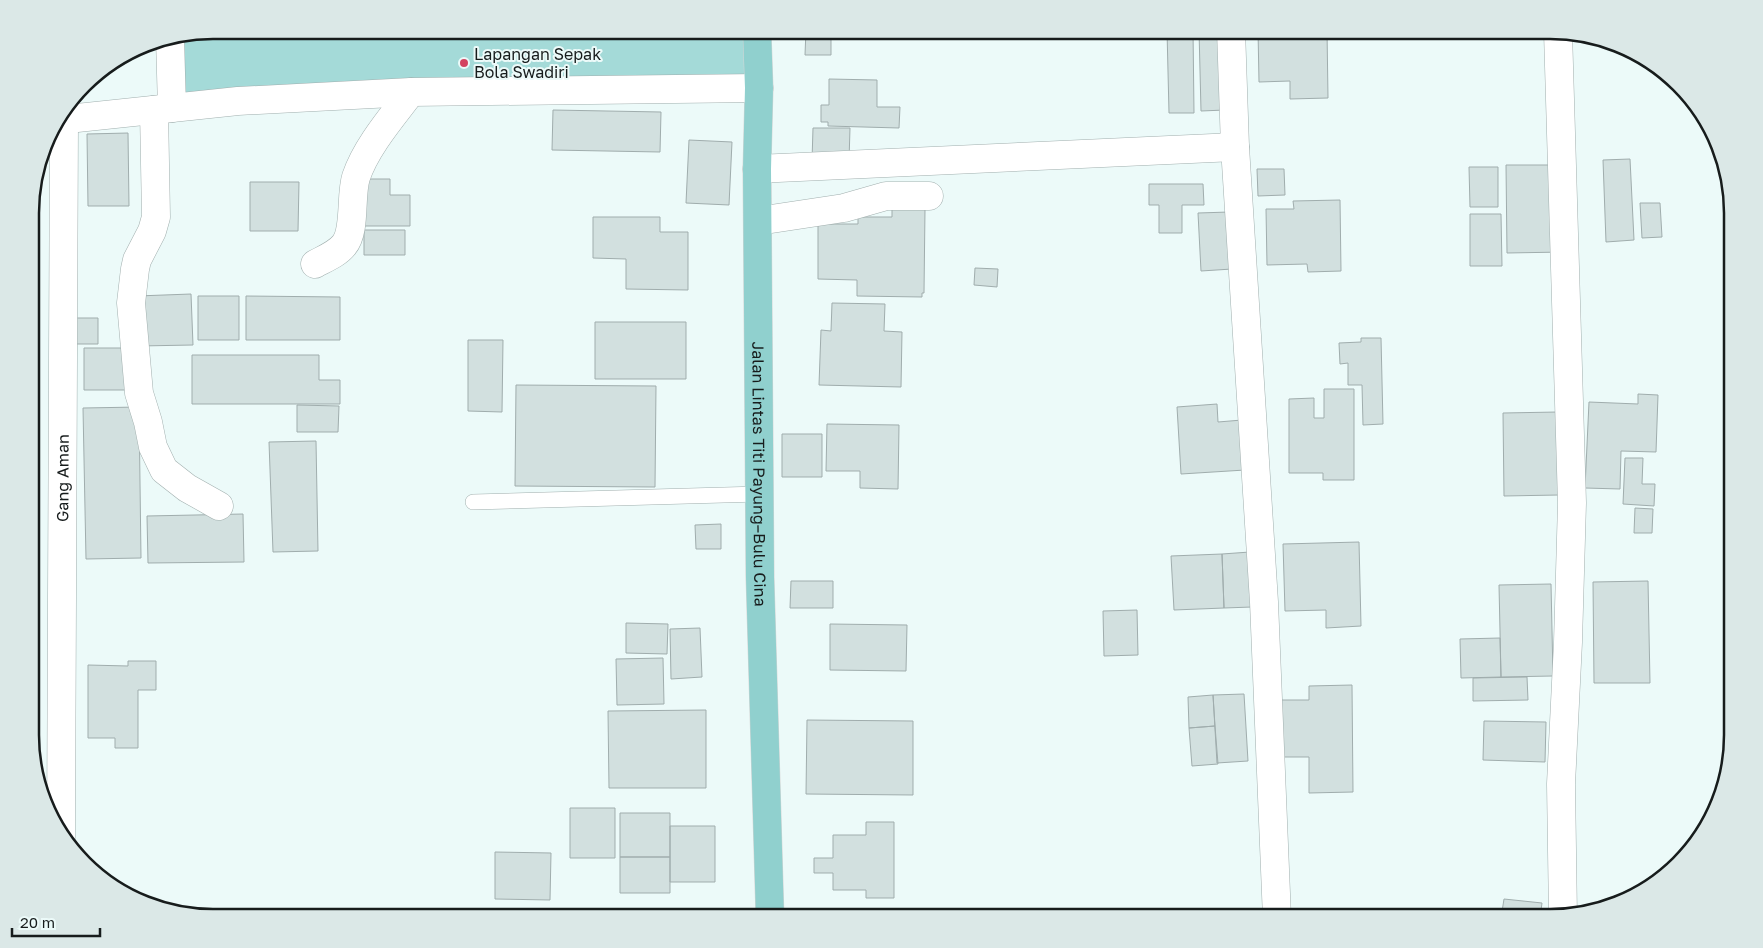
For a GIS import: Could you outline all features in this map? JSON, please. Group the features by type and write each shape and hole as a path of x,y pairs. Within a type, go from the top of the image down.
{"main road":[{"name":"Jalan Lintas Titi Payung–Bulu Cina","path":"757,39 760,578 770,909"}],"street":[{"path":"1231,39 1235,147 1264,602 1277,909"},
{"path":"1558,39 1572,503 1561,784 1563,909"},
{"path":"169,45 156,216 152,230 137,260 131,304 139,393 148,422 153,448 164,470 187,488 219,506"},
{"path":"65,121 238,101 411,92 759,88"},
{"path":"315,264 332,255 346,243 350,230 356,177 381,131 411,92"},
{"name":"Gang Aman","path":"58,134 61,819"},
{"path":"757,169 1235,147"},
{"path":"758,221 844,208 886,196 929,196"}],"lane":[{"path":"473,502 760,494"}],"shaded area":[{"name":"Lapangan Sepak Bola Swadiri","path":"201,39 757,39 759,88 172,108 170,44"}],"building":[{"path":"806,39 831,39 831,55 805,55"},
{"path":"1167,39 1193,39 1194,113 1169,113"},
{"path":"1199,39 1224,39 1225,110 1201,111"},
{"path":"1258,39 1327,39 1328,98 1290,99 1290,81 1259,82"},
{"path":"829,79 877,80 877,107 900,107 899,128 828,126 828,122 821,122 821,105 829,105"},
{"path":"553,110 661,112 660,152 552,150"},
{"path":"813,128 850,128 849,161 812,161"},
{"path":"128,133 129,206 88,206 87,134"},
{"path":"689,140 732,142 729,205 686,203"},
{"path":"1630,159 1634,240 1606,242 1603,160"},
{"path":"1506,165 1554,165 1564,252 1507,253"},
{"path":"1469,167 1498,167 1498,207 1470,207"},
{"path":"1257,169 1284,169 1285,195 1258,196"},
{"path":"362,179 390,179 390,195 410,195 410,226 362,226"},
{"path":"250,182 299,182 298,231 250,231"},
{"path":"1149,184 1203,184 1204,205 1182,205 1182,233 1159,233 1159,205 1149,205"},
{"path":"1340,200 1341,271 1308,272 1307,264 1267,265 1266,209 1294,209 1293,201"},
{"path":"1640,203 1660,203 1662,237 1642,238"},
{"path":"892,209 925,209 924,293 922,293 922,297 857,296 857,280 818,279 818,224 858,224 858,217 892,217"},
{"path":"1229,212 1232,269 1201,271 1198,213"},
{"path":"1470,214 1501,214 1502,266 1470,266"},
{"path":"593,217 660,217 660,232 688,232 688,290 626,289 626,259 593,258"},
{"path":"364,230 405,230 405,255 364,255"},
{"path":"975,268 998,269 997,287 974,285"},
{"path":"191,294 193,345 139,346 137,296"},
{"path":"198,296 239,296 239,340 198,340"},
{"path":"246,296 340,297 340,340 246,340"},
{"path":"832,303 885,304 884,331 902,332 901,387 819,385 821,330 831,331"},
{"path":"67,318 98,318 98,344 67,344"},
{"path":"595,322 686,322 686,379 595,379"},
{"path":"1361,338 1381,338 1383,424 1363,425 1362,385 1348,385 1348,363 1340,364 1339,343 1361,342"},
{"path":"468,340 503,340 502,412 468,411"},
{"path":"84,348 127,348 126,390 84,390"},
{"path":"192,355 319,355 319,380 340,380 340,404 192,404"},
{"path":"516,385 656,386 655,487 515,486"},
{"path":"1324,389 1354,389 1354,480 1323,480 1323,473 1289,473 1289,399 1314,398 1314,418 1324,418"},
{"path":"1638,394 1658,395 1656,452 1621,451 1620,489 1585,488 1589,402 1638,404"},
{"path":"1217,404 1218,422 1242,420 1245,470 1181,474 1177,407"},
{"path":"297,405 339,406 338,432 297,432"},
{"path":"139,407 141,558 86,559 83,408"},
{"path":"1558,412 1559,495 1504,496 1503,413"},
{"path":"827,424 899,425 898,489 860,488 860,471 826,471"},
{"path":"782,434 822,434 822,477 782,477"},
{"path":"316,441 318,551 273,552 269,442"},
{"path":"1625,458 1643,458 1642,484 1655,484 1654,506 1623,504"},
{"path":"1635,508 1653,509 1652,533 1634,533"},
{"path":"243,514 244,562 148,563 147,516"},
{"path":"721,524 721,549 696,549 695,525"},
{"path":"1359,542 1361,626 1326,628 1326,610 1285,611 1283,544"},
{"path":"1250,552 1252,607 1224,608 1222,554"},
{"path":"1222,554 1224,608 1174,610 1171,556"},
{"path":"791,581 833,581 833,608 790,608"},
{"path":"1648,581 1650,683 1594,683 1593,582"},
{"path":"1551,584 1553,676 1501,677 1499,585"},
{"path":"1137,610 1138,655 1104,656 1103,611"},
{"path":"626,623 668,624 667,654 626,653"},
{"path":"830,624 907,625 906,671 830,670"},
{"path":"700,628 702,677 671,679 670,629"},
{"path":"1500,638 1501,677 1461,678 1460,639"},
{"path":"663,658 664,704 617,705 616,659"},
{"path":"128,661 156,661 156,690 138,690 138,748 115,748 115,738 88,738 88,665 128,666"},
{"path":"1527,677 1528,700 1473,701 1473,678"},
{"path":"1352,685 1353,792 1309,793 1309,757 1278,757 1278,700 1309,700 1309,686"},
{"path":"1244,694 1248,761 1217,763 1213,695"},
{"path":"1213,695 1215,726 1189,728 1188,697"},
{"path":"706,710 706,788 609,788 608,711"},
{"path":"807,720 913,721 913,795 806,794"},
{"path":"1484,721 1546,722 1545,762 1483,760"},
{"path":"1215,726 1218,764 1192,766 1189,728"},
{"path":"570,808 615,808 615,858 570,858"},
{"path":"620,813 670,813 670,857 620,857"},
{"path":"866,822 894,822 894,898 866,898 866,890 833,890 833,873 814,873 814,858 833,858 833,835 866,835"},
{"path":"670,826 715,826 715,882 670,882"},
{"path":"495,852 551,853 550,900 495,899"},
{"path":"620,857 670,857 670,893 620,893"},
{"path":"1504,899 1542,903 1541,909 1502,909"}],"place":[{"name":"Lapangan Sepak Bola Swadiri","path":"464,63"}]}
